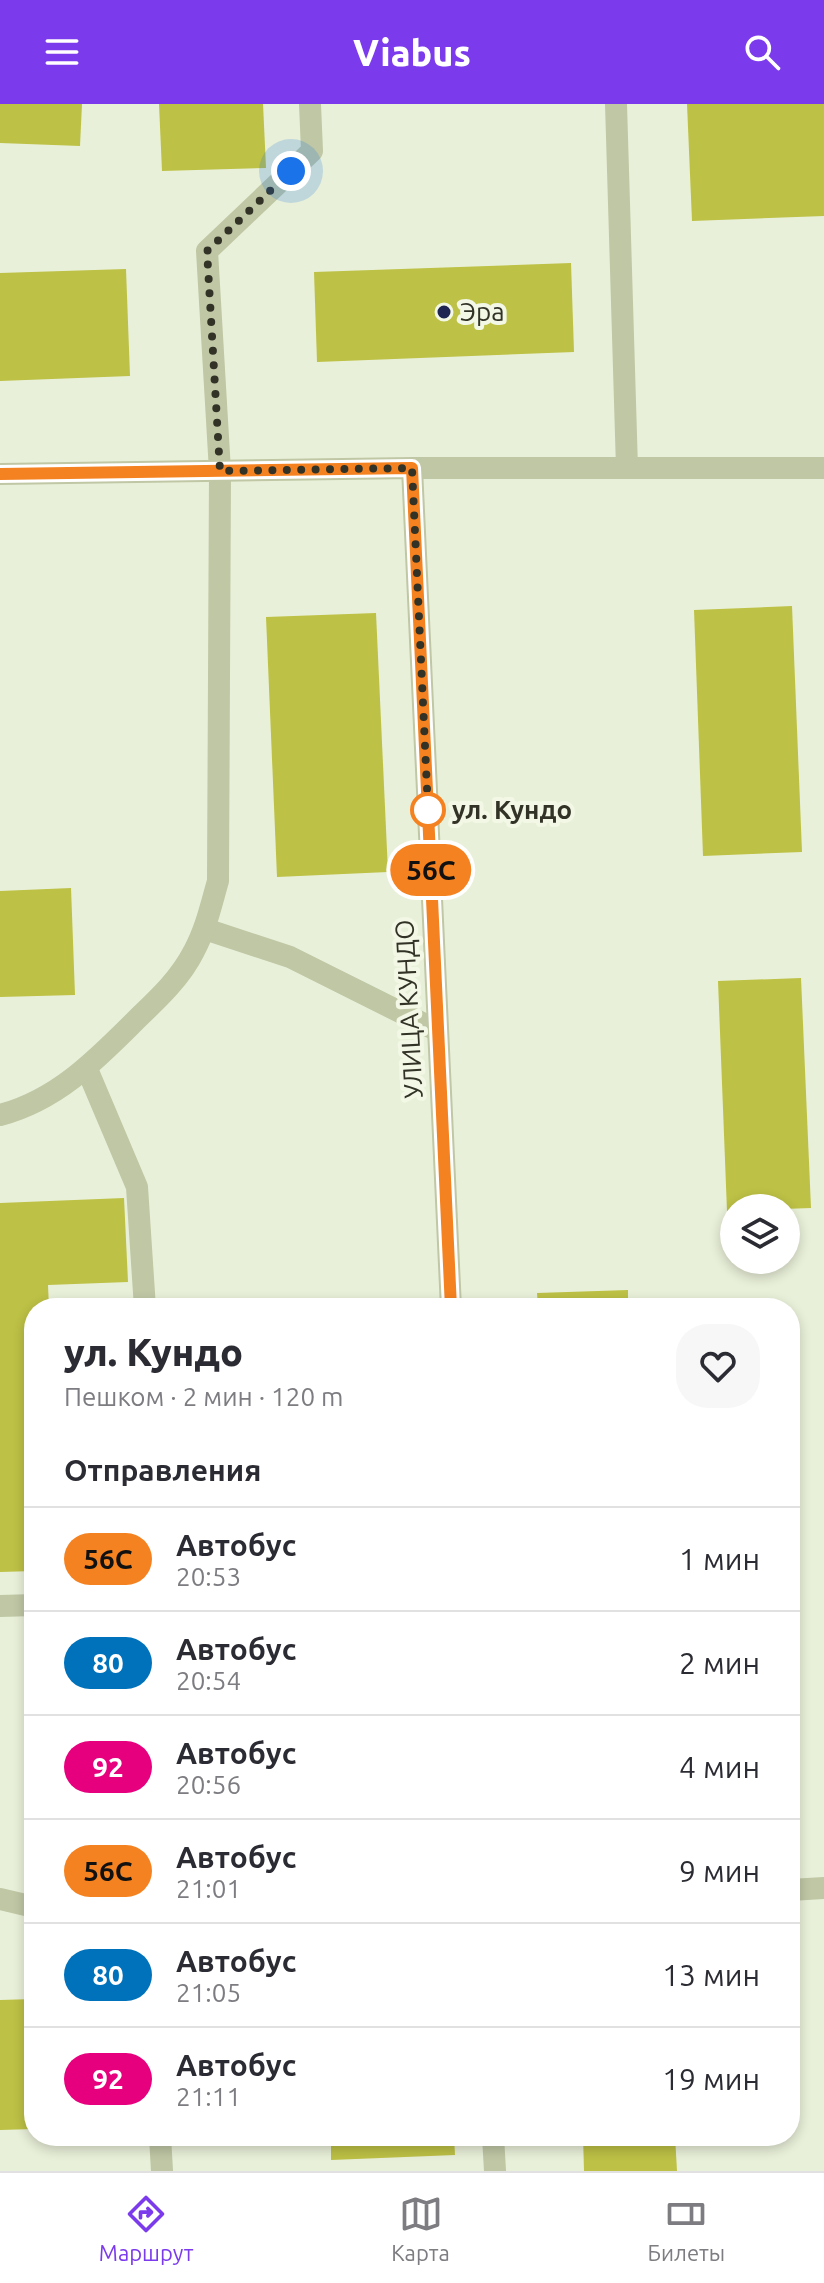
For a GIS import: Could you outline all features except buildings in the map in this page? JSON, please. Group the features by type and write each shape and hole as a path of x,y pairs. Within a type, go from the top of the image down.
{"street":[{"path":"0,1115 22,1109 87,1069 166,991 193,953 205,929 218,881 220,471 207,251 312,151 310,104"},
{"path":"616,104 627,468"},
{"path":"0,474 412,468 824,468"},
{"name":"УЛИЦА КУНДО","path":"412,468 451,1298"},
{"path":"205,929 290,957 438,1031"},
{"path":"87,1069 137,1187 144,1298"},
{"path":"0,1606 24,1605"},
{"path":"800,1889 824,1888"},
{"path":"0,1899 24,1907"},
{"path":"161,2146 162,2171"},
{"path":"494,2146 495,2171"}],"bus line":[{"name":"56С","path":"0,474 412,468 451,1298"}],"place":[{"name":"Эра","path":"444,312"},
{"name":"ул. Кундо","path":"428,810"}],"route":[{"path":"291,171 207,251 220,471 412,468 428,810"}]}
